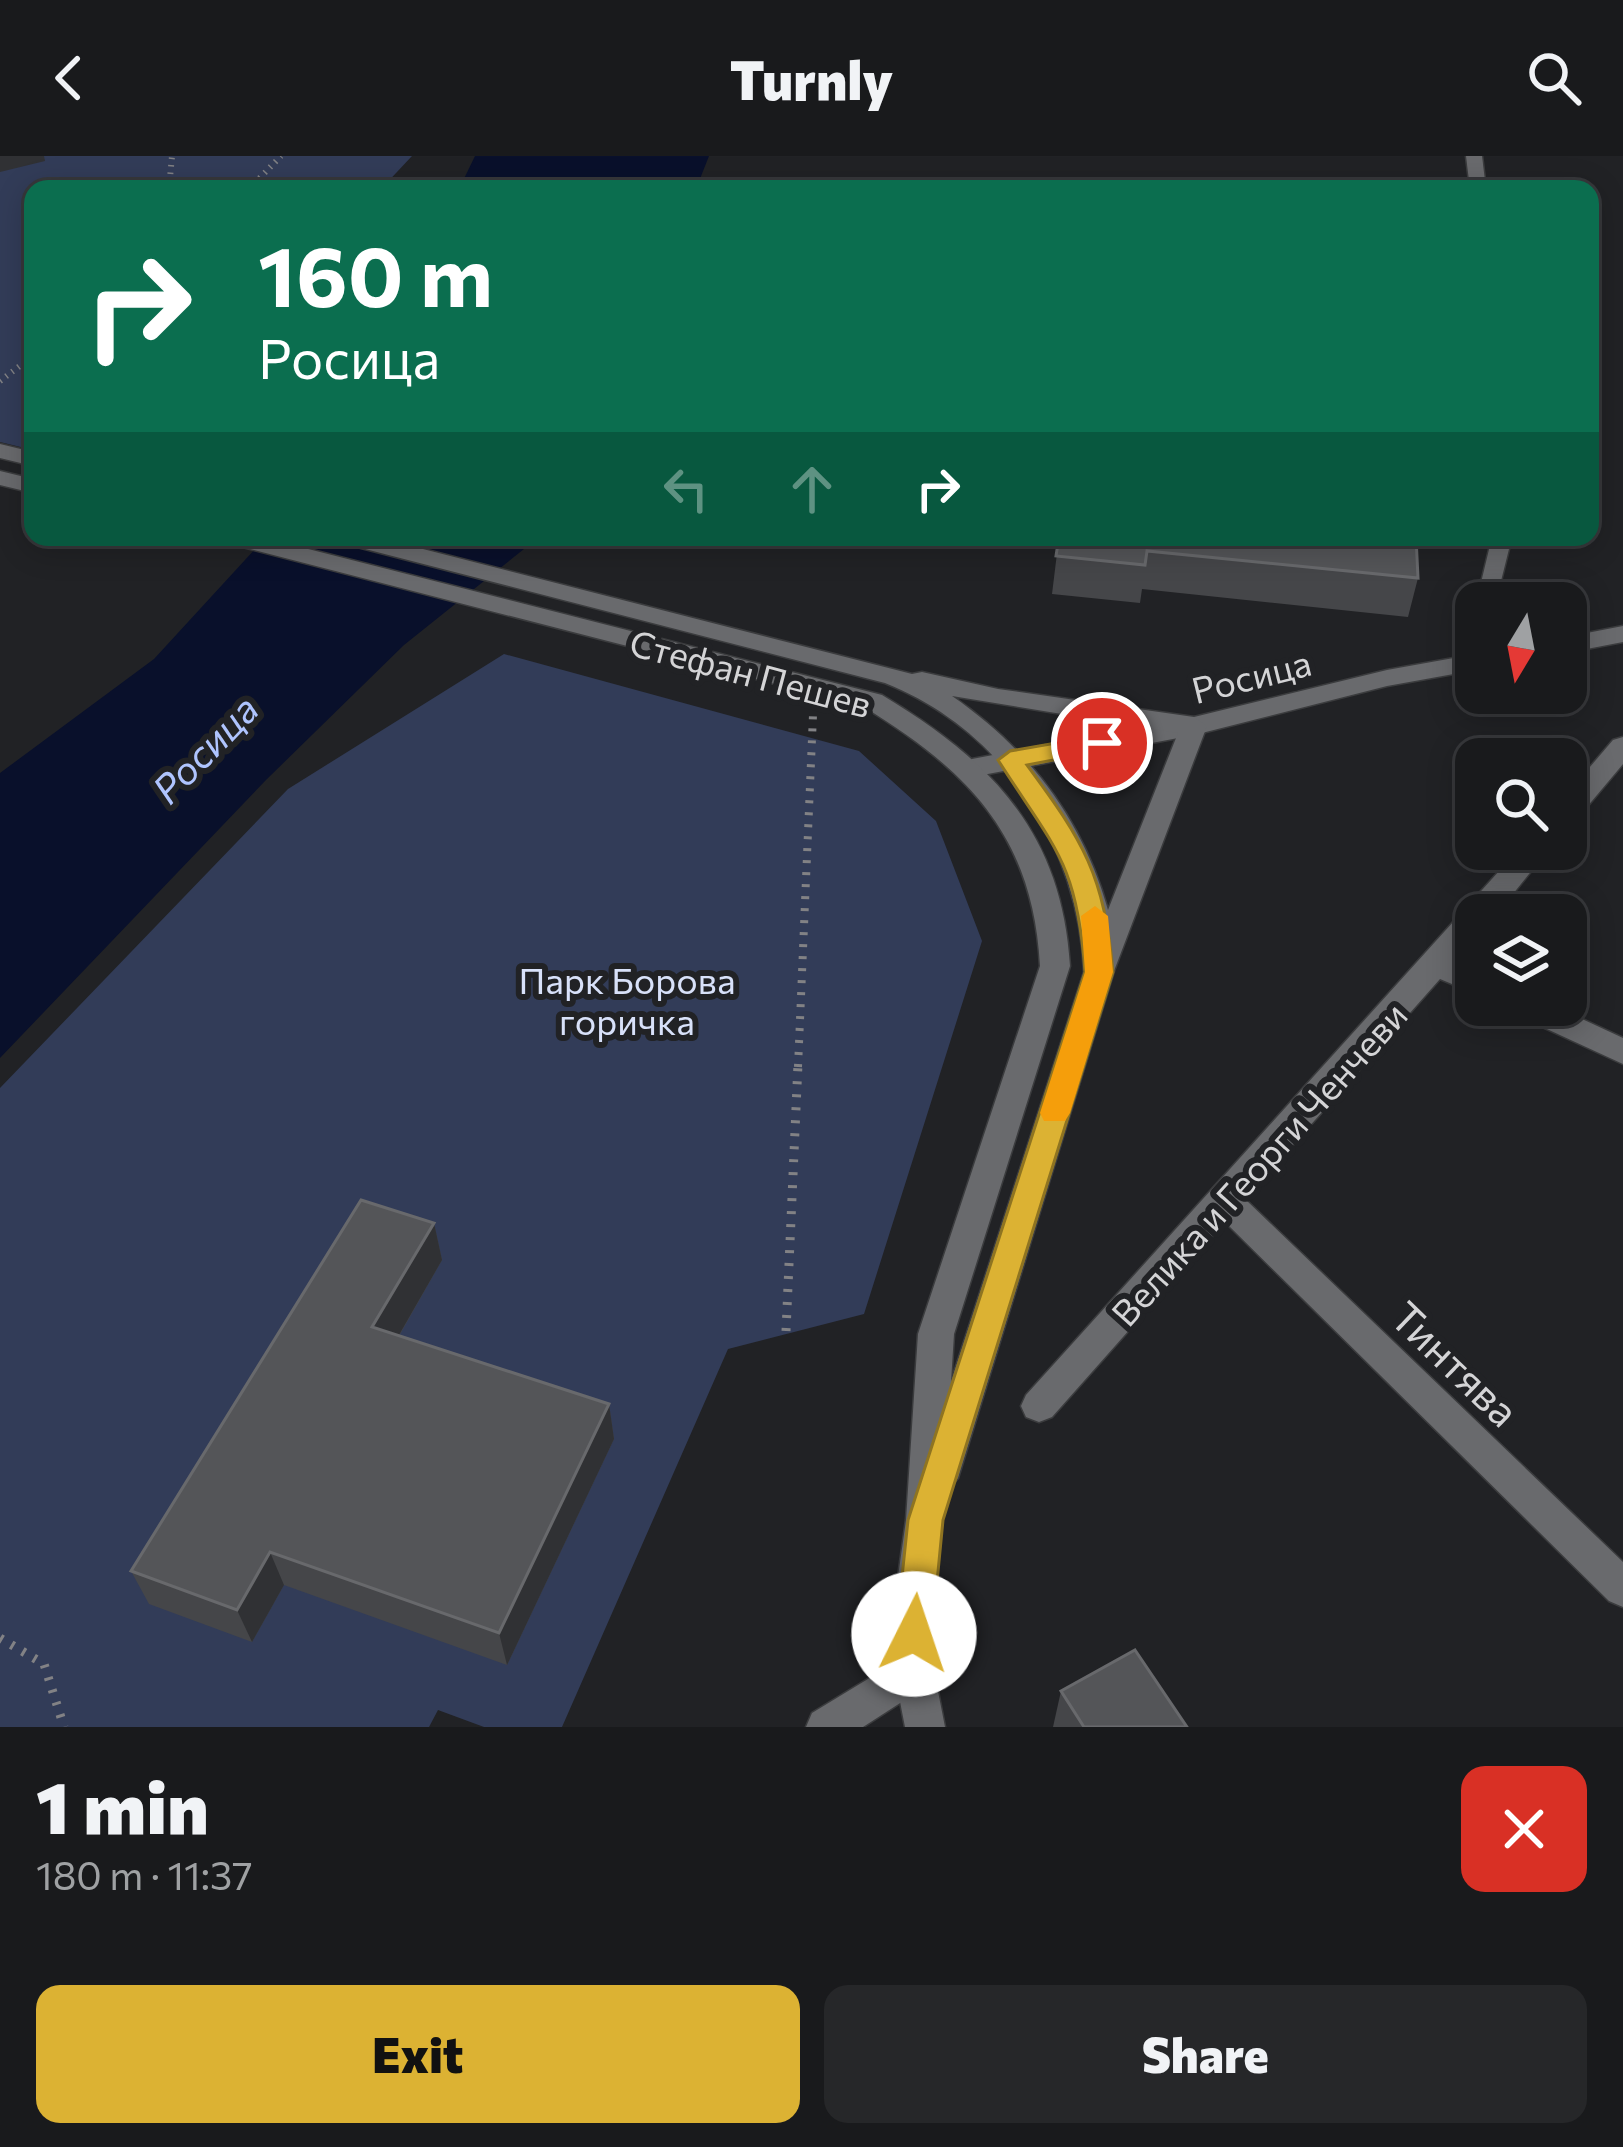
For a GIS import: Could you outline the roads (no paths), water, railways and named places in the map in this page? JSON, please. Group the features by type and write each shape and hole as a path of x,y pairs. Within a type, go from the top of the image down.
{"street":[{"name":"Стефан Пешев","path":"272,546 726,647 834,658 911,683 956,710 1010,760 1065,835 1094,910 1099,972 925,1520"},
{"path":"377,546 726,647"},
{"path":"1587,641 1623,634"},
{"name":"Стефан Пешев","path":"726,647 814,685 873,701 917,725 972,768 1016,827 1048,897 1056,932 1055,966 935,1334 925,1520 915,1598 914,1671 925,1727"},
{"path":"834,658 998,698 1194,726 1099,972"},
{"name":"Росица","path":"972,768 1194,726 1455,666"},
{"path":"1587,797 1611,779 1623,746"},
{"name":"Велика и Георги Ченчеви","path":"1497,894 1517,870"},
{"name":"Велика и Георги Ченчеви","path":"1039,1406 1455,943"},
{"path":"1437,964 1455,973"},
{"path":"1568,1026 1623,1052"},
{"name":"Тинтява","path":"1226,1202 1623,1588"},
{"path":"826,1727 914,1671"}],"lane":[{"path":"1491,582 1500,546"}],"water":[{"path":"475,156 709,156 700,180 463,180"},
{"path":"258,546 528,546 404,645 266,780 0,1058 0,773 154,659"}],"park label":[{"name":"Парк Борова горичка","path":"627,1000"}]}
